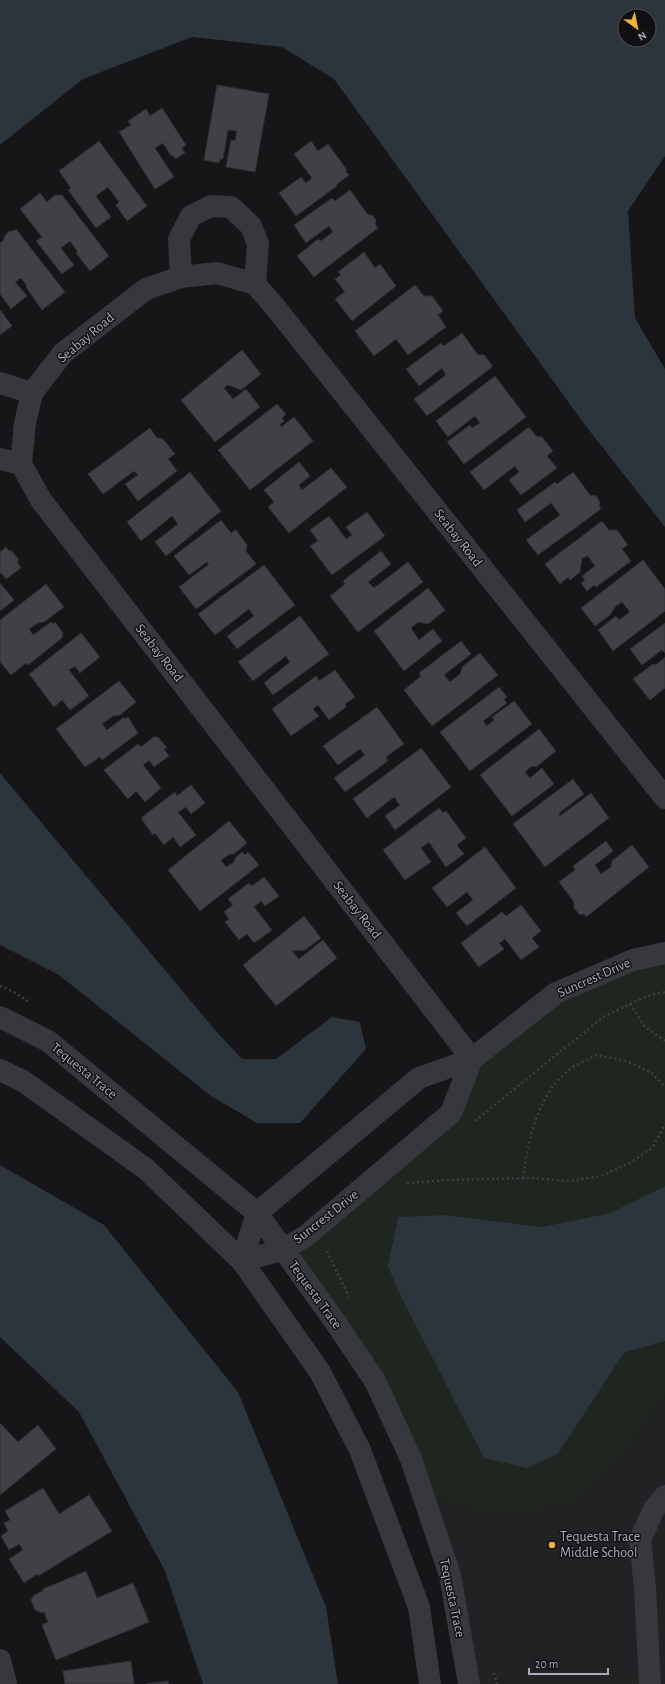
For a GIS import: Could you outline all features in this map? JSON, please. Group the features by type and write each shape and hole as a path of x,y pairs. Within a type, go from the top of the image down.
{"street":[{"path":"181,276 179,239 190,216 211,206 231,207 251,226 258,244 255,284"},
{"name":"Seabay Road","path":"472,1059 41,500 21,464 25,423 32,393 63,353 146,289 181,276 217,273 255,284 275,307 665,798"},
{"path":"0,383 32,393"},
{"path":"0,459 21,464"},
{"name":"Suncrest Drive","path":"257,1213 419,1078 472,1059 556,993 633,960 665,953"},
{"name":"Tequesta Trace","path":"0,1017 48,1042 257,1213 282,1250 336,1323 375,1381 411,1459 450,1575 469,1684"},
{"name":"Suncrest Drive","path":"242,1261 282,1250 306,1236 451,1113 472,1059"},
{"path":"0,1070 23,1081 146,1168 242,1261 320,1372 360,1450 419,1607 430,1684"},
{"path":"242,1261 257,1213"},
{"path":"650,1684 645,1588 640,1540 654,1509 665,1496"},
{"path":"0,1660 6,1684"}],"path":[{"path":"471,1124 603,1017 647,996 665,992"},
{"path":"630,1004 645,1027 665,1041"},
{"path":"523,1178 526,1158 540,1109 550,1090 568,1071 596,1055 626,1061 633,1064 652,1073 665,1087"},
{"path":"403,1184 450,1180 523,1178 569,1181 601,1176 630,1163 652,1148 665,1124"}],"shaded area":[{"path":"0,0 665,0 665,156 628,211 635,318 665,369 665,527 585,425 334,79 282,47 192,37 83,79 0,145"},
{"path":"0,773 215,1030 242,1059 276,1059 332,1017 360,1022 366,1049 300,1123 257,1123 211,1096 59,975 0,945"},
{"path":"665,953 665,1186 610,1213 542,1227 446,1215 558,1454 624,1353 665,1341 665,1397 617,1463 576,1500 532,1512 478,1514 423,1495 411,1459 282,1250 451,1113 472,1059 556,993"},
{"path":"0,1165 104,1225 238,1392 326,1607 338,1684 203,1684 165,1571 79,1412 0,1337"},
{"path":"665,1186 665,1341 624,1353 558,1454 527,1468 484,1458 398,1291 388,1266 398,1217 446,1215 542,1227 610,1213"},
{"name":"Tequesta Trace Middle School","path":"665,1397 665,1684 469,1684 423,1495 478,1514 617,1463"}],"building":[{"path":"217,85 269,94 255,172 226,167 231,140 235,141 237,131 228,130 223,159 220,159 219,163 204,160"},
{"path":"162,108 186,145 182,148 185,153 175,159 173,155 171,156 163,143 155,148 174,177 155,189 119,132 131,125 128,121 146,109 150,116"},
{"path":"99,141 147,206 127,221 116,205 119,202 108,187 96,196 111,217 96,228 68,190 71,188 59,171"},
{"path":"311,141 318,151 328,144 349,175 336,185 337,186 296,216 279,193 301,177 306,183 312,178 294,154"},
{"path":"350,190 368,215 372,215 376,220 375,224 378,228 314,277 297,256 318,239 321,241 333,232 329,226 306,243 294,225 332,198 335,201"},
{"path":"40,193 47,202 55,195 62,195 109,256 90,271 76,253 78,252 70,241 61,248 74,265 62,274 36,241 42,237 20,209"},
{"path":"16,229 65,292 42,310 21,278 15,282 27,296 11,309 0,294 0,243 4,240 4,237 9,231"},
{"path":"364,252 375,268 380,264 396,286 352,321 335,299 345,292 335,279 341,275 338,272"},
{"path":"415,285 424,296 432,296 443,311 438,315 446,327 408,355 396,339 374,356 355,331"},
{"path":"0,310 12,326 0,335"},
{"path":"462,333 478,355 484,355 492,365 491,368 427,416 414,399 446,375 442,368 419,386 406,369 441,343 444,346"},
{"path":"242,350 261,374 241,390 228,385 224,388 233,399 246,389 260,407 215,442 181,400"},
{"path":"495,376 526,417 464,464 447,442 470,425 472,428 480,423 475,416 448,437 436,421"},
{"path":"277,404 286,414 282,418 284,421 280,424 281,427 294,417 313,441 250,490 218,450"},
{"path":"529,427 536,436 542,437 553,451 547,456 557,468 521,495 509,480 519,472 515,466 484,490 470,472"},
{"path":"150,428 157,438 163,439 175,454 168,459 177,471 138,501 125,484 138,475 134,471 103,494 88,474"},
{"path":"299,462 310,476 299,485 302,490 331,468 347,487 289,533 268,507 274,502 264,490"},
{"path":"190,472 221,511 166,556 155,542 178,524 172,516 141,541 127,522"},
{"path":"573,472 590,495 596,496 600,502 599,506 601,509 538,555 526,540 560,515 551,503 525,522 517,510 555,482 557,484"},
{"path":"367,512 385,536 332,575 310,546 318,541 310,530 329,516 346,539 352,535 346,527"},
{"path":"221,520 231,533 236,530 247,545 246,551 256,564 196,609 179,587 209,564 207,562 189,575 174,556"},
{"path":"602,521 609,530 617,530 628,545 622,549 631,561 596,587 594,585 587,591 581,583 585,580 582,576 595,566 588,556 582,558 580,572 570,580 568,577 560,584 545,564"},
{"path":"6,547 9,551 11,550 19,560 17,562 21,568 6,579 1,573 0,574 0,552"},
{"path":"381,551 391,564 368,582 374,588 408,562 423,582 358,632 330,596 345,584 343,581"},
{"path":"643,560 665,589 665,611 613,651 598,630 616,616 619,620 630,612 622,602 615,607 610,615 595,626 581,608"},
{"path":"264,565 295,605 237,649 227,636 254,616 249,609 215,635 198,614"},
{"path":"0,583 14,600 0,611"},
{"path":"46,584 64,607 44,622 38,623 29,629 33,635 51,622 53,624 55,622 63,633 62,638 28,665 26,663 11,675 0,662 0,620"},
{"path":"428,588 445,610 428,624 418,622 411,628 419,640 433,629 442,641 404,671 374,631"},
{"path":"300,616 329,654 273,695 264,683 290,662 286,656 253,681 238,662"},
{"path":"665,623 665,653 662,650 642,665 630,649"},
{"path":"81,633 100,657 80,673 75,666 69,670 89,696 70,710 62,700 54,707 29,674"},
{"path":"461,641 471,654 444,675 450,682 460,674 462,667 480,653 498,675 432,726 404,690 421,676 419,673"},
{"path":"665,657 665,688 650,700 633,679 653,664 656,665"},
{"path":"335,670 355,697 345,704 346,707 329,720 318,705 313,709 319,716 291,736 272,709 316,676 319,681"},
{"path":"119,681 136,702 120,715 113,716 102,724 107,730 124,717 125,719 128,717 138,733 102,760 100,757 85,767 56,729"},
{"path":"499,687 507,697 504,700 507,703 483,721 487,726 494,720 492,717 514,701 532,724 470,771 440,732"},
{"path":"377,707 404,744 386,757 388,761 345,792 334,778 365,755 360,749 338,765 323,746"},
{"path":"539,729 556,751 536,767 532,766 525,772 530,778 542,768 554,784 512,816 480,775"},
{"path":"155,736 156,738 158,737 167,748 164,749 169,756 154,767 149,760 143,765 161,788 145,802 136,791 128,799 104,770 138,744 141,747"},
{"path":"421,748 451,787 395,830 385,816 400,805 394,797 367,818 353,799"},
{"path":"573,779 584,794 559,813 560,816 591,793 609,818 545,867 513,824"},
{"path":"191,785 205,803 191,814 186,807 178,812 196,835 180,847 173,837 164,845 155,833 153,835 143,821 142,817 175,792 177,796"},
{"path":"439,808 443,813 446,811 466,838 457,845 464,854 446,867 429,842 421,848 431,862 405,880 383,850"},
{"path":"229,821 247,843 234,854 230,854 221,860 226,867 234,862 236,857 242,852 245,855 248,852 259,865 200,911 168,870"},
{"path":"606,841 613,851 595,865 601,874 611,867 612,861 632,845 649,867 586,917 584,914 580,915 574,908 574,902 559,882 575,870 573,866"},
{"path":"485,847 516,888 467,926 456,913 473,900 467,892 447,907 432,888"},
{"path":"264,877 279,896 265,906 261,901 254,907 272,930 254,943 247,934 239,940 225,922 229,919 224,912 233,905 228,899 249,883 252,886"},
{"path":"521,905 541,931 532,938 539,947 521,960 505,939 499,943 504,949 479,967 461,943 502,912 506,916"},
{"path":"304,916 321,938 305,950 292,951 299,959 323,940 337,958 276,1006 243,965"},
{"path":"0,1423 18,1442 38,1425 56,1449 0,1495"},
{"path":"43,1488 59,1514 89,1495 112,1531 24,1583 9,1559 23,1550 19,1544 9,1550 1,1536 8,1531 4,1523 10,1520 5,1511"},
{"path":"86,1571 97,1598 133,1583 149,1622 56,1660 42,1625 48,1622 44,1612 42,1613 35,1610 31,1600 34,1595 43,1591 43,1589"},
{"path":"131,1661 134,1684 65,1684 63,1671"},
{"path":"168,1681 169,1684 146,1684"}],"place":[{"name":"Tequesta Trace Middle School","path":"552,1545"}]}
